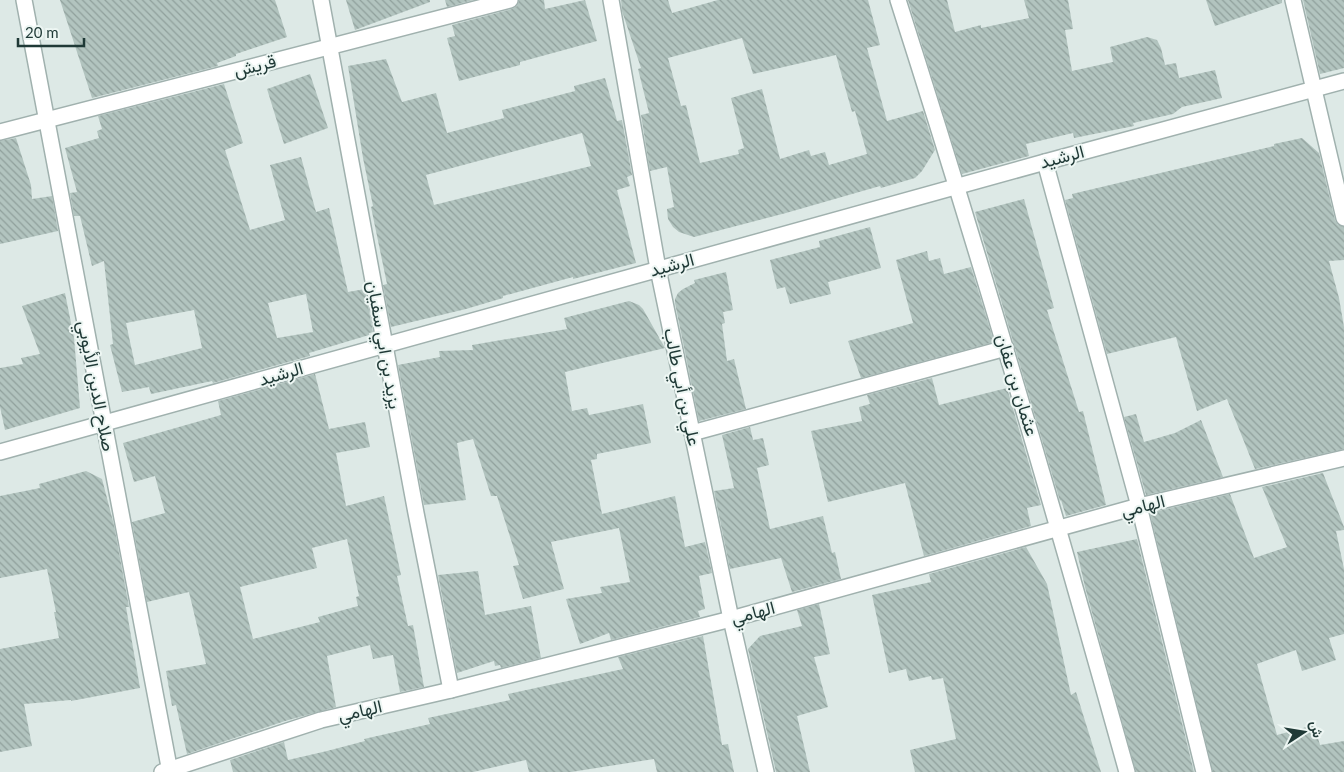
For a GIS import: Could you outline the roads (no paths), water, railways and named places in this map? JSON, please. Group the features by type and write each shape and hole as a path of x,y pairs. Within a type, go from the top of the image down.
{"street":[{"name":"صلاح الدين الأيوبي","path":"24,0 167,771"},
{"name":"يزيد بن ابي سفيان","path":"322,0 384,345 452,690"},
{"name":"قريش","path":"0,132 510,0"},
{"name":"علي بن أبي طالب","path":"611,0 658,269 731,619 766,772"},
{"name":"عثمان بن عفان","path":"898,0 1006,348 1127,772"},
{"path":"1292,0 1344,218"},
{"name":"الرشيد","path":"0,452 957,186 1344,81"},
{"path":"1045,162 1139,506 1204,772"},
{"path":"692,433 1006,348"},
{"name":"الهامي","path":"167,771 321,720 452,690 731,619 1139,506 1344,458"}]}
